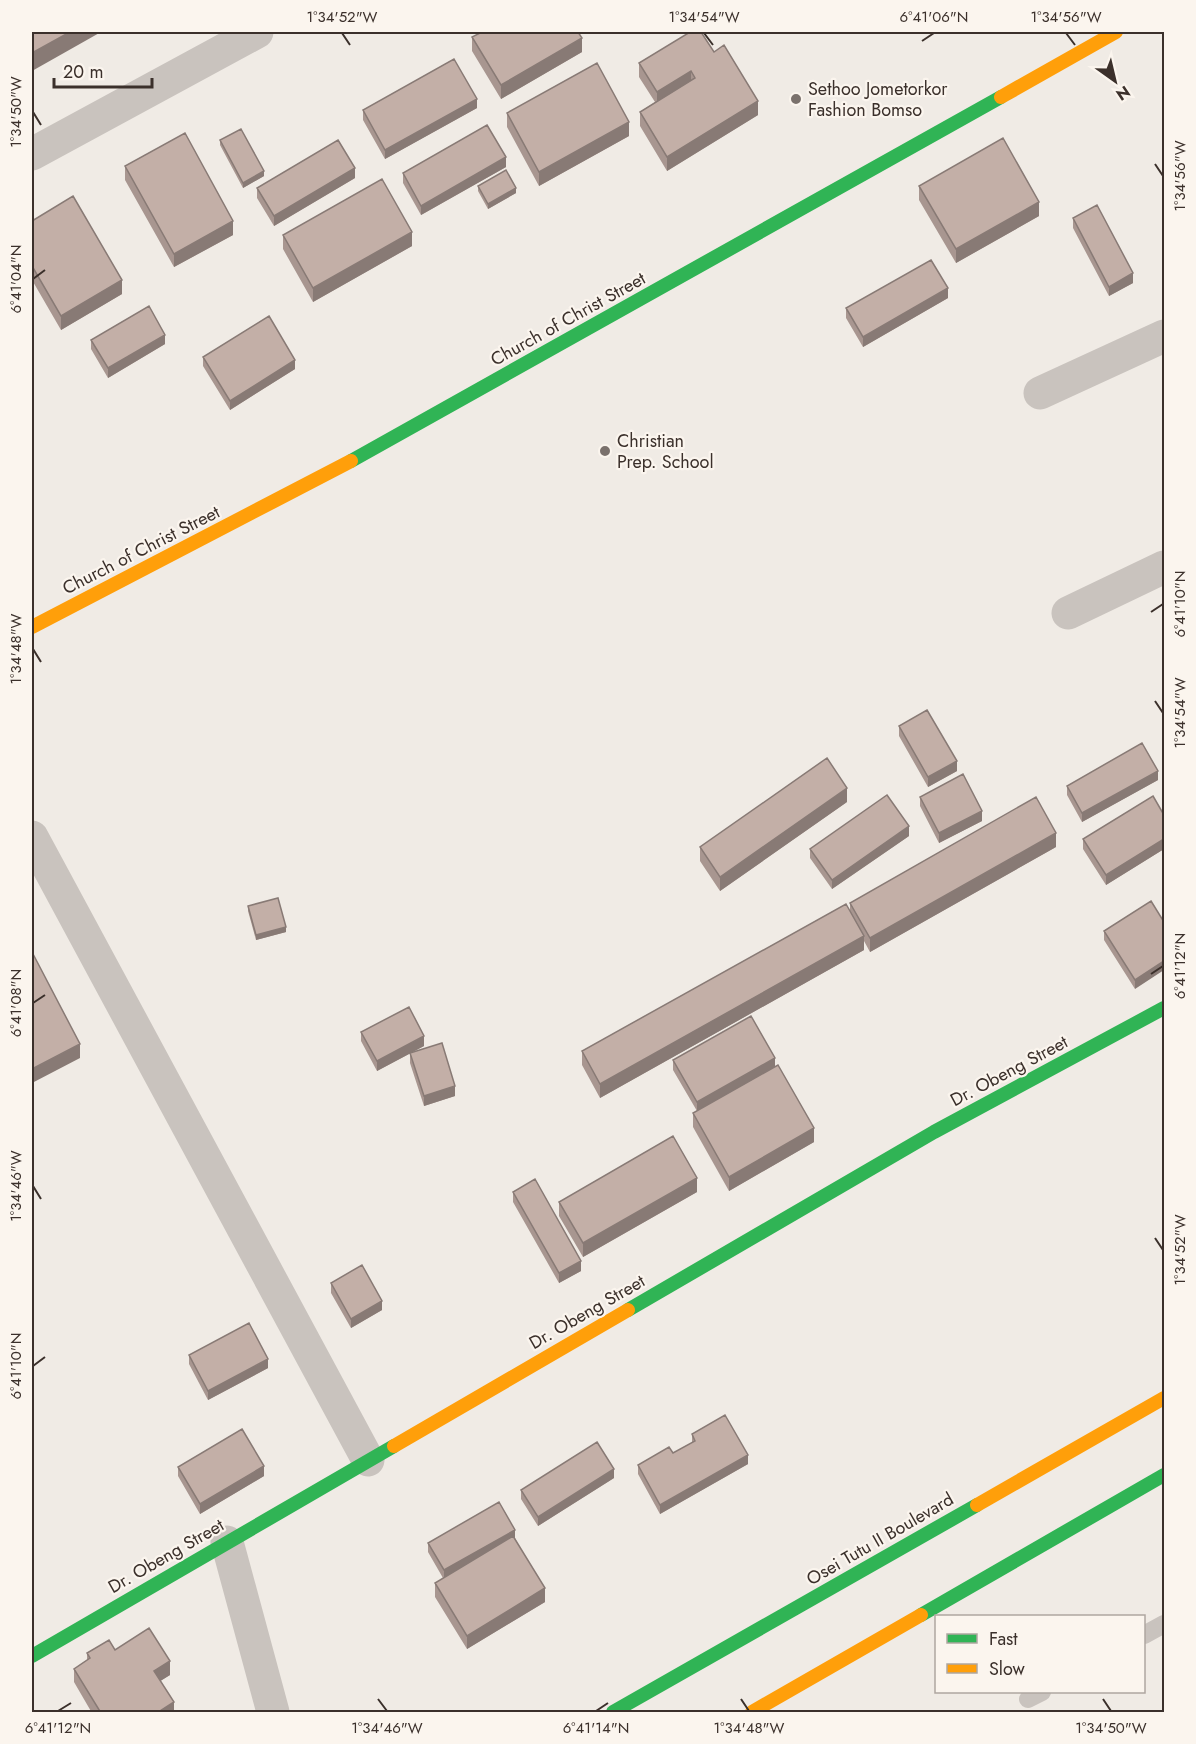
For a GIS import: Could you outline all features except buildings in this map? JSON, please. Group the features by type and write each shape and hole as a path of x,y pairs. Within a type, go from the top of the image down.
{"main road":[{"name":"Church of Christ Street","path":"32,627 363,455 1116,32"},
{"name":"Dr. Obeng Street","path":"32,1656 934,1132 1164,1008"},
{"name":"Osei Tutu II Boulevard","path":"613,1713 1164,1398"},
{"path":"752,1713 1164,1475"}],"street":[{"path":"32,154 257,32"},
{"path":"1040,393 1164,336"},
{"path":"1068,613 1164,567"},
{"path":"32,837 368,1460"},
{"path":"227,1542 273,1713"}],"lane":[{"path":"1145,1634 1164,1624"}],"traffic: fast":[{"path":"351,461 1001,97"},
{"path":"628,1310 934,1132 1164,1008"},
{"path":"32,1656 394,1446"},
{"path":"921,1615 1164,1475"},
{"path":"613,1712 977,1505"}],"traffic: slow":[{"path":"1001,97 1116,32"},
{"path":"32,627 351,461"},
{"path":"394,1446 628,1310"},
{"path":"977,1505 1164,1398"},
{"path":"752,1712 921,1615"}],"place":[{"name":"Sethoo Jometorkor Fashion Bomso","path":"796,99"},
{"name":"Christian Prep. School","path":"605,451"}]}
